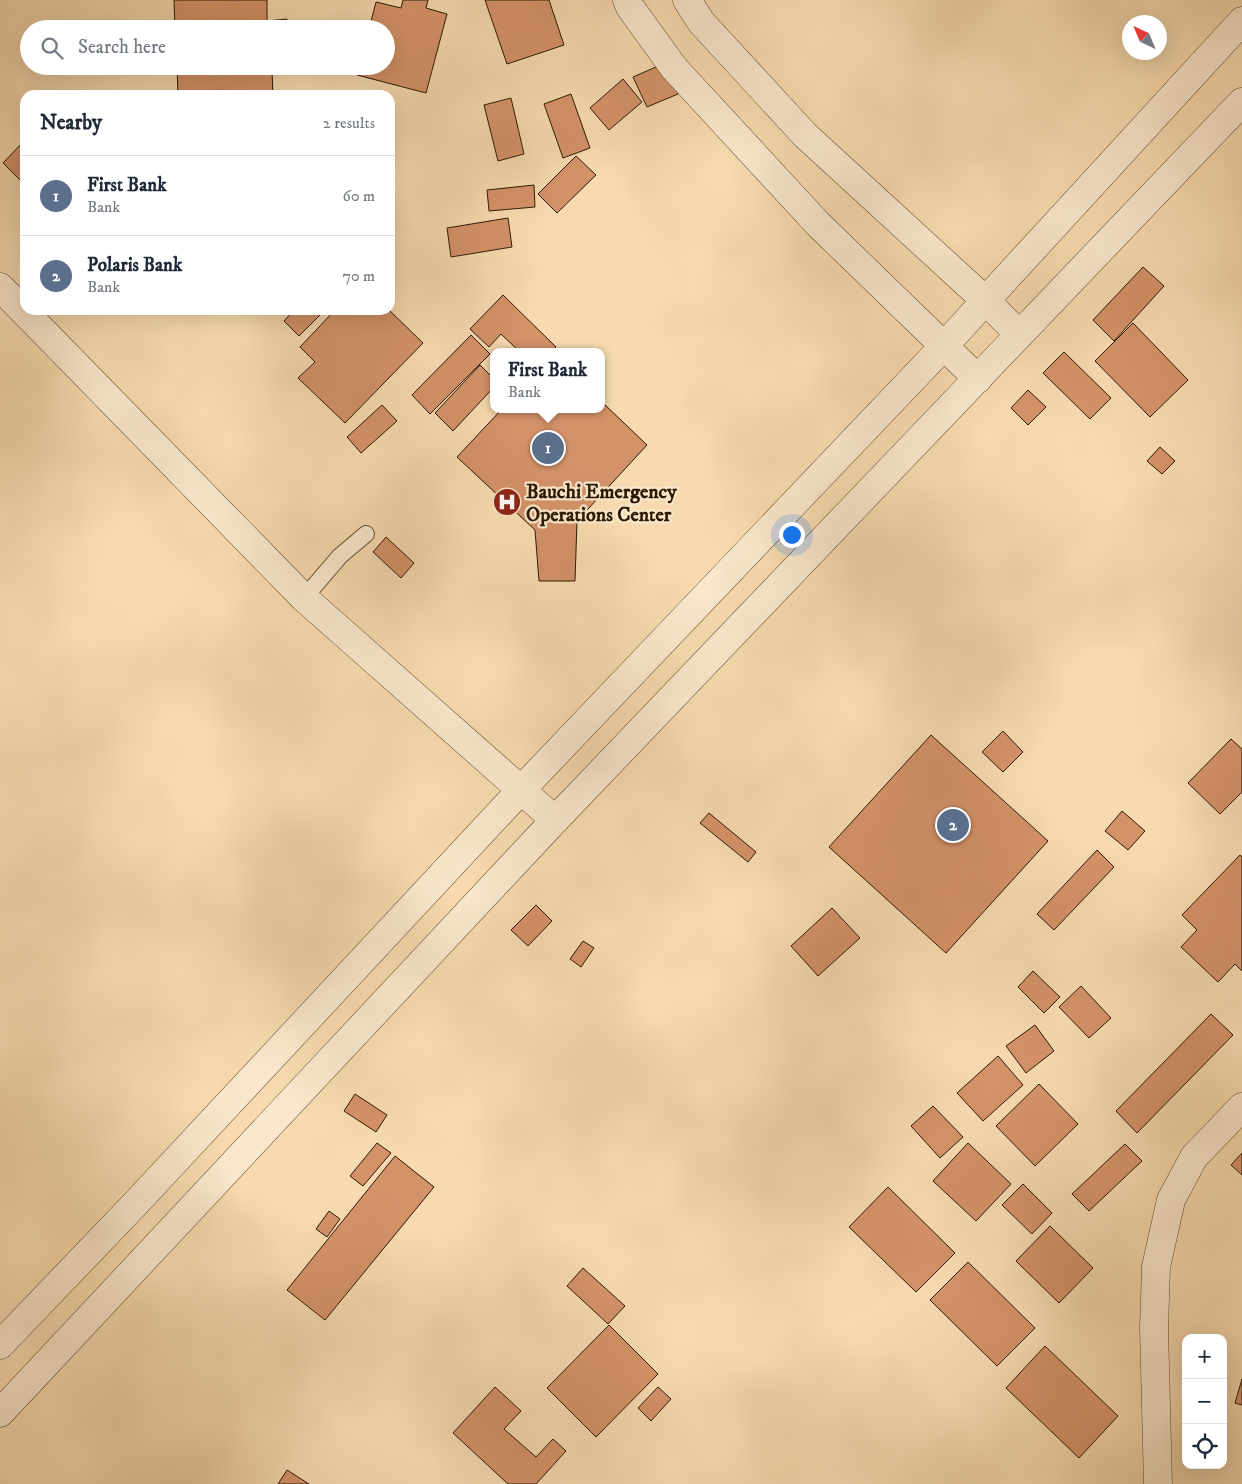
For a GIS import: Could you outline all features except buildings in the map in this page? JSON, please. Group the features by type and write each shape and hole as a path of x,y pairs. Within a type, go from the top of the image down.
{"street":[{"path":"627,0 630,7 674,68 818,224 978,379"},
{"path":"686,0 701,22 805,135 986,301 1019,334"},
{"path":"0,1345 163,1174 521,790 943,347 1242,21"},
{"path":"0,1413 556,820 1242,102"},
{"path":"0,287 20,307"},
{"path":"27,315 304,598 556,820"},
{"path":"1158,1484 1154,1328 1156,1267 1171,1200 1189,1166 1194,1157 1242,1107"}],"lane":[{"path":"304,598 340,556 366,534"}],"place":[{"name":"First Bank","path":"548,448"},
{"name":"Bauchi Emergency Operations Center","path":"507,502"},
{"name":"Polaris Bank","path":"953,825"}]}
